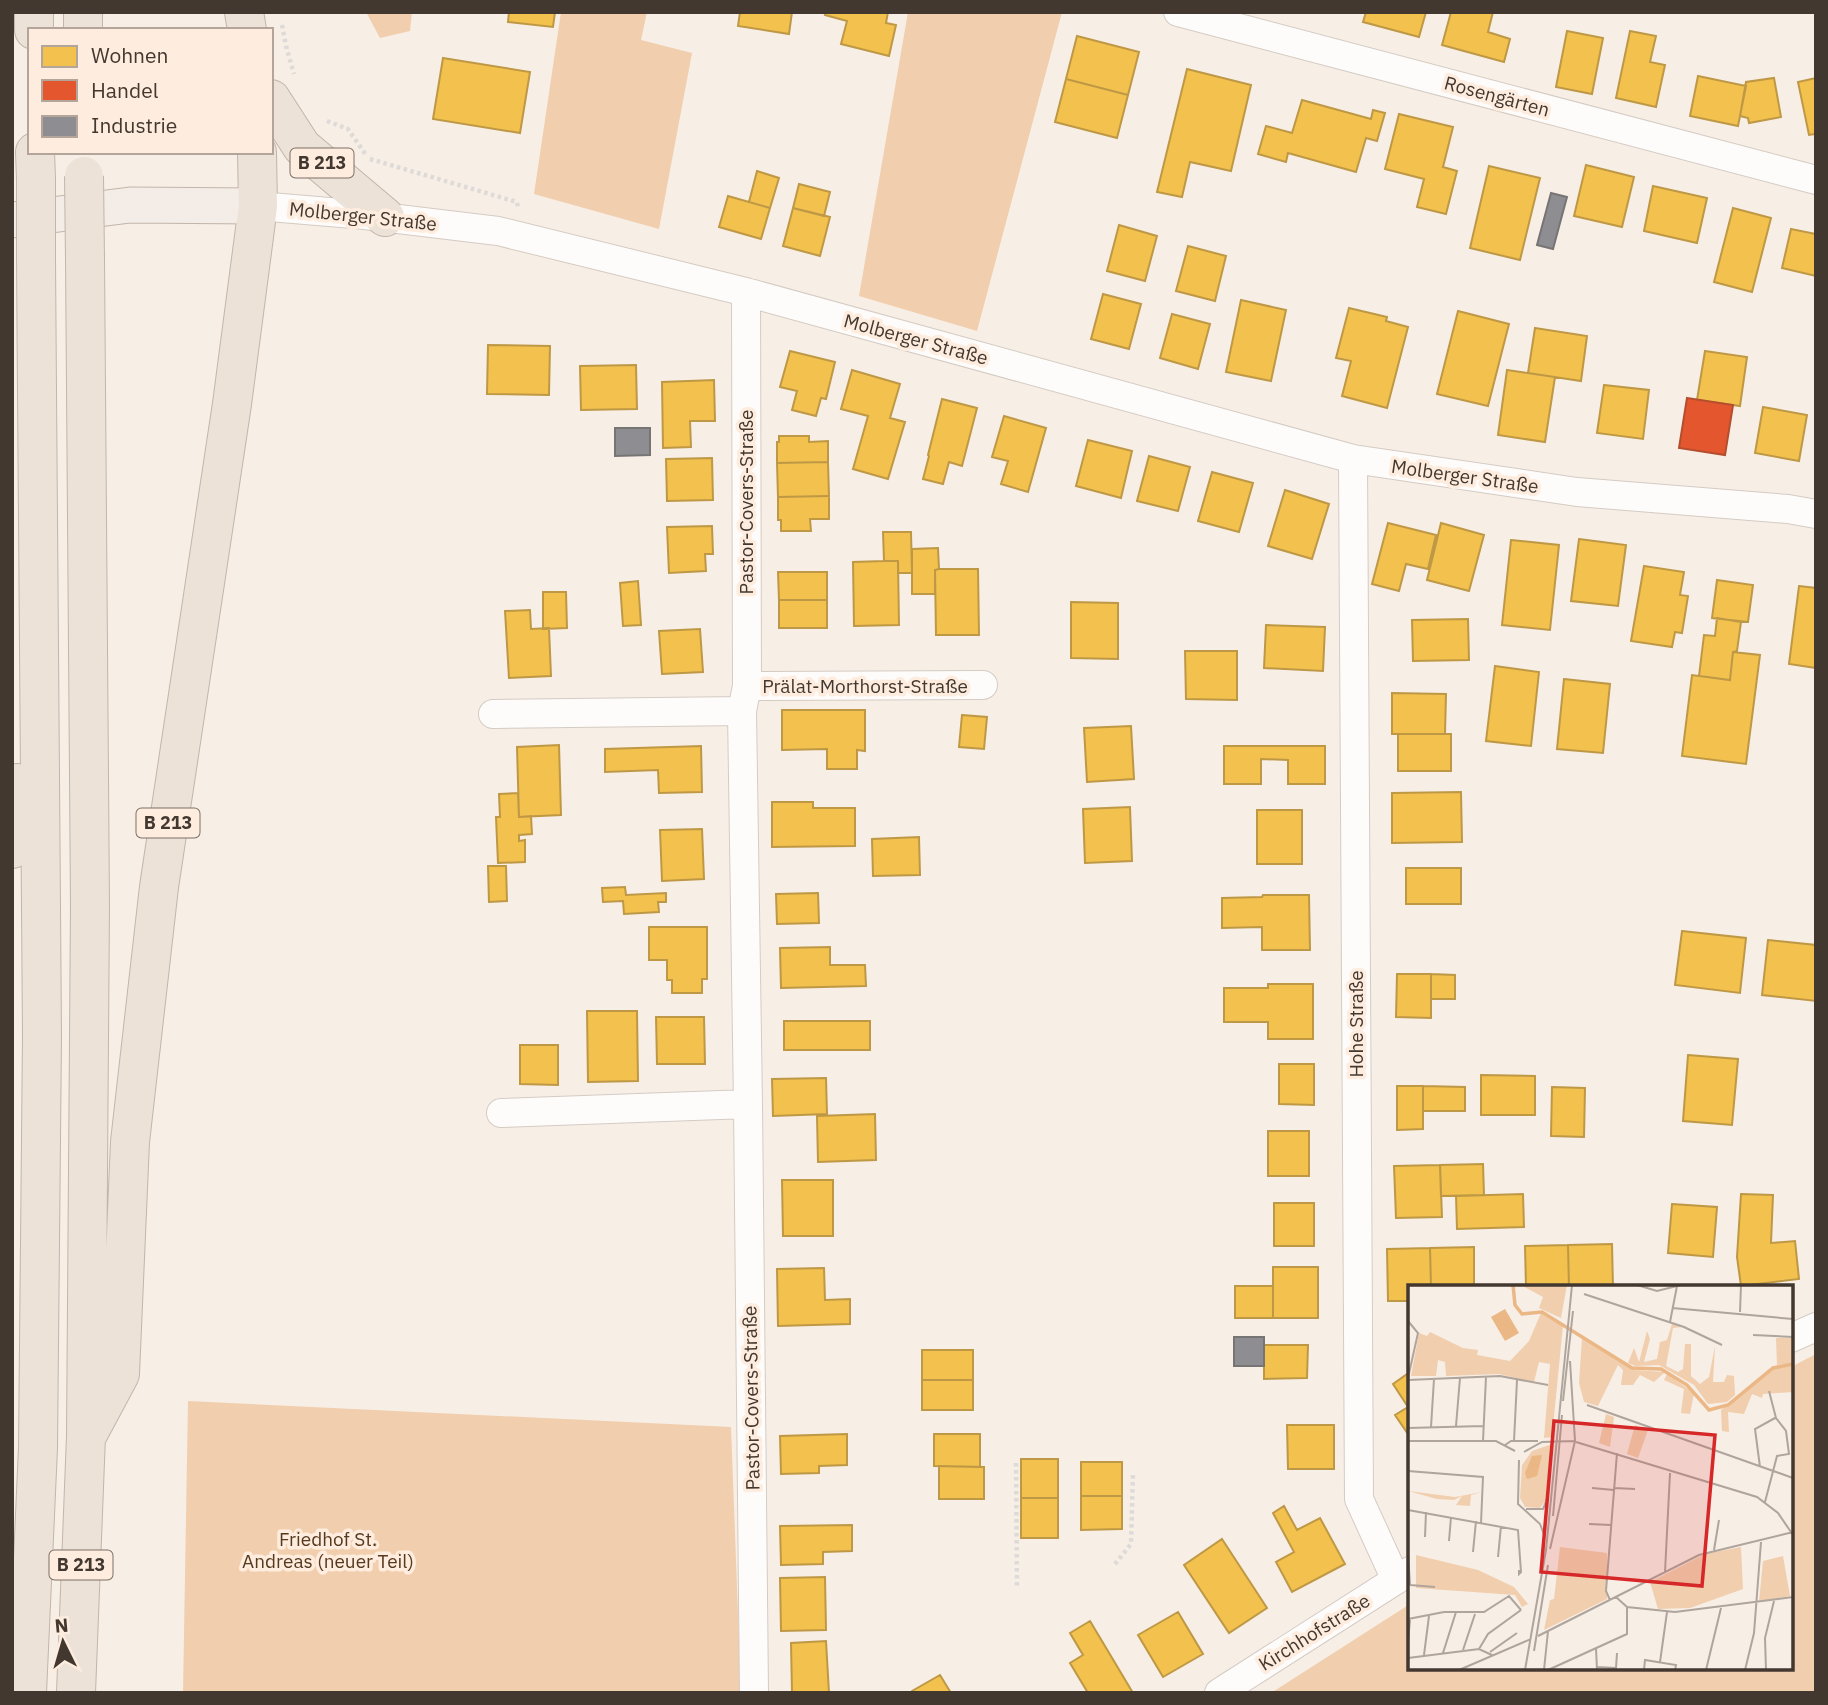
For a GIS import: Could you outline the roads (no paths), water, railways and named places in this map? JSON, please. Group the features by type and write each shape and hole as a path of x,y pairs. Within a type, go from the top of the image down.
{"highway":[{"name":"B 213","path":"273,102 302,147 384,217"},
{"name":"B 213","path":"86,1436 120,1374 130,1142 159,887 232,404 258,206 257,154"},
{"name":"B 213","path":"76,1693 86,1436 90,906 84,164"},
{"name":"B 213","path":"27,1693 38,1448 42,1050 36,166"},
{"name":"B 213","path":"12,849 18,765 38,636"},
{"name":"B 213","path":"12,1290 38,1448"}],"main road":[{"name":"Molberger Straße","path":"12,220 130,205 258,206"}],"street":[{"name":"Rosengärten","path":"1178,12 1816,180"},
{"name":"Molberger Straße","path":"258,206 384,217 498,231 746,292 1353,459 1577,492 1788,509 1816,514"},
{"name":"Pastor-Covers-Straße","path":"746,292 744,699 754,1693"},
{"name":"Hohe Straße","path":"1353,459 1359,1499 1403,1576"},
{"name":"Prälat-Morthorst-Straße","path":"744,699 983,685"},
{"path":"493,714 744,699"},
{"path":"501,1113 748,1104"},
{"path":"1793,1337 1816,1327"},
{"name":"Kirchhofstraße","path":"1219,1693 1403,1576"}],"park label":[{"name":"Friedhof St. Andreas (neuer Teil)","path":"328,1550"}]}
